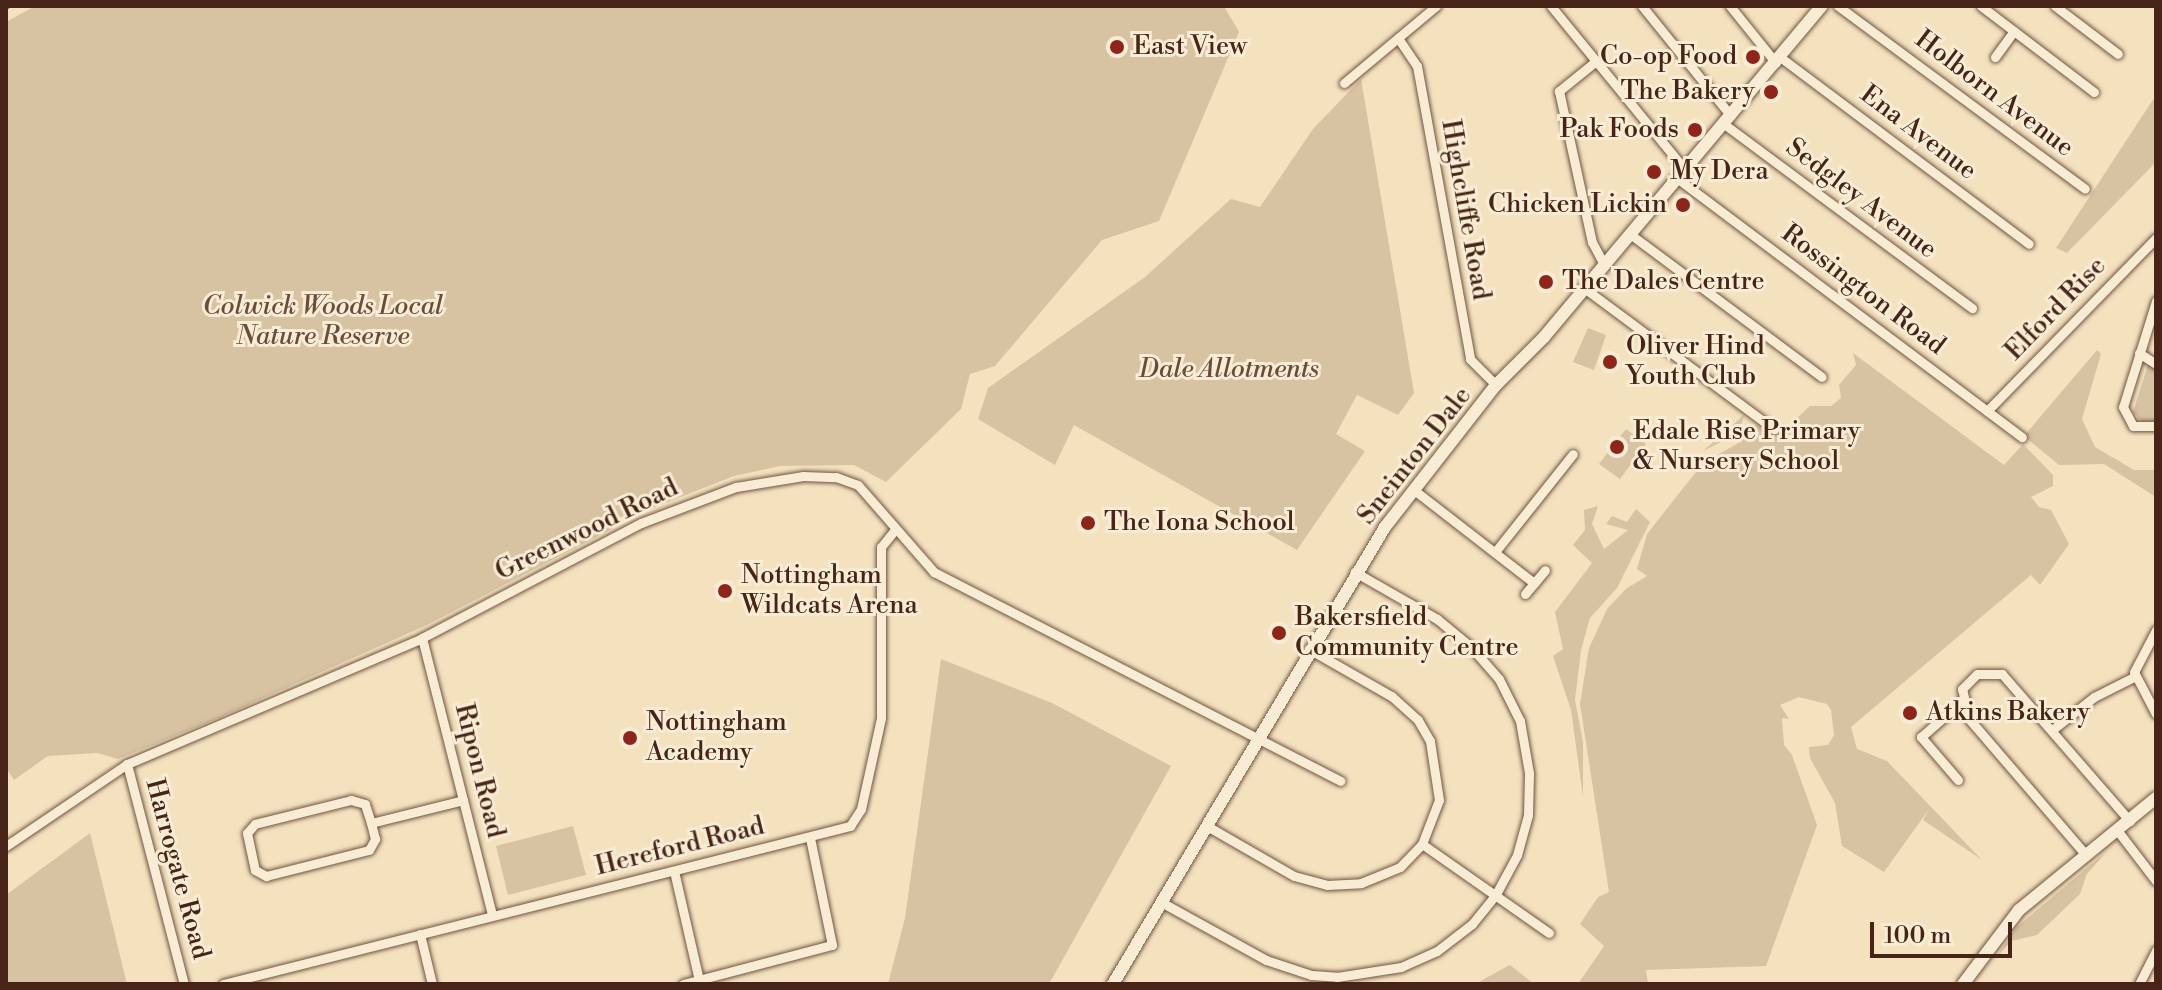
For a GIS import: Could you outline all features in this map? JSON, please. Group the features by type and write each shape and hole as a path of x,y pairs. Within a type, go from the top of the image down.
{"street":[{"path":"1344,83 1436,6"},
{"name":"Rossington Road","path":"1551,6 1682,174 2022,437"},
{"name":"Sedgley Avenue","path":"1642,6 1728,120 1972,308"},
{"name":"Ena Avenue","path":"1730,6 1778,60 2029,244"},
{"name":"Holborn Avenue","path":"1838,6 2085,189"},
{"path":"1981,6 2094,92"},
{"path":"2055,6 2118,54"},
{"name":"Sneinton Dale","path":"1113,984 1355,572 1496,385 1728,120 1778,60 1815,8"},
{"path":"1995,57 2014,31"},
{"name":"Highcliffe Road","path":"1398,38 1417,66 1470,359 1496,385"},
{"path":"1596,61 1559,91 1592,242 1604,265"},
{"path":"1630,234 1822,377"},
{"name":"Elford Rise","path":"1987,411 2156,238"},
{"path":"1584,288 1774,429"},
{"path":"2156,301 2124,412 2141,430 2156,426"},
{"path":"2139,353 2156,364"},
{"path":"1495,552 1569,467 1573,454"},
{"name":"Greenwood Road","path":"6,846 127,764 422,638 649,519 751,483 803,476 844,478 866,491 894,531 921,561 951,581 1260,736 1340,781"},
{"path":"1414,490 1534,583"},
{"name":"Hereford Road","path":"223,984 850,826 861,809 881,718 881,547 894,531"},
{"path":"1525,594 1545,570"},
{"path":"1161,902 1266,960 1311,975 1337,977 1401,967 1437,951 1472,924 1496,894 1517,855 1528,815 1529,773 1520,721 1499,679 1471,647 1437,619 1355,572"},
{"path":"2156,630 2134,667 2134,677 2156,714"},
{"name":"Ripon Road","path":"422,638 492,915"},
{"path":"1207,826 1294,876 1327,885 1361,883 1400,867 1422,844 1439,800 1440,777 1418,720 1391,696 1309,649"},
{"path":"2086,855 1969,719 1962,701 1962,689 1977,674 2002,674 2130,821"},
{"path":"2052,730 2094,697 2134,677"},
{"path":"1958,780 1921,737 1962,701"},
{"name":"Harrogate Road","path":"127,764 184,984"},
{"path":"1963,984 2007,921 2156,798"},
{"path":"351,800 365,804 371,823 375,839 369,850 266,876 255,870 247,833 255,824 351,800"},
{"path":"371,823 463,800"},
{"path":"2117,830 2156,881"},
{"path":"683,984 712,981 832,945 810,838"},
{"path":"1422,844 1549,933"},
{"path":"674,871 699,980"},
{"path":"420,934 432,984"},
{"path":"2139,984 2156,950"}],"green space":[{"name":"Colwick Woods Local Nature Reserve","path":"35,6 1224,6 1239,32 1159,221 1102,240 995,366 970,374 961,409 886,482 854,465 780,466 734,476 650,509 427,625 216,719 118,759 97,753 48,756 14,780 6,768 6,22"},
{"name":"Dale Allotments","path":"1361,79 1414,393 1398,415 1357,395 1336,434 1365,451 1297,550 1074,425 1055,465 978,419 988,388 1145,277 1231,199 1260,207 1313,129"},
{"path":"2156,95 2156,162 2067,253 2056,248"},
{"path":"1588,328 1606,335 1594,370 1573,362"},
{"path":"2097,350 2101,354 2082,419 2095,447 2134,470 2156,470 2156,497 2104,464 2059,465 2024,436"},
{"path":"1853,353 2004,465 2023,444 2053,475 2053,486 2031,497 2039,507 2051,510 2069,544 2040,585 2031,575 1851,727 1857,749 1887,761 1982,860 1923,820 1929,809 1884,872 1842,846 1835,803 1810,758 1809,747 1828,745 1834,735 1831,710 1827,704 1799,697 1780,705 1789,719 1782,718 1784,745 1792,755 1817,825 1766,966 1646,970 1648,984 1578,984 1604,946 1580,924 1598,897 1609,892 1580,704 1589,648 1607,609 1627,588 1647,576 1637,569 1647,534 1703,463 1740,442 1756,425 1776,438 1810,406 1831,406 1841,398 1839,385 1856,365"},
{"path":"2149,362 2156,367 2156,422 2143,423 2133,412"},
{"path":"1744,415 1739,433 1703,451"},
{"path":"1626,429 1646,444 1620,479 1599,464"},
{"path":"1598,506 1592,524 1604,549 1628,530 1606,524 1612,516 1627,522 1636,509 1650,522 1617,588 1590,618 1581,650 1575,700 1583,742 1583,797 1571,710 1553,656 1563,649 1555,612 1592,563 1573,545 1585,530 1584,510"},
{"path":"941,659 1052,703 1171,766 1049,984 888,984 905,918"},
{"path":"573,826 586,875 508,895 496,846"},
{"path":"90,833 127,984 6,984 6,895"},
{"path":"2106,852 2087,874 2080,894 2037,935 2011,941 1995,959 2017,927"},
{"path":"1510,965 1534,984 1477,984 1484,979"}],"place":[{"name":"East View","path":"1117,47"},
{"name":"Co-op Food","path":"1753,57"},
{"name":"The Bakery","path":"1771,92"},
{"name":"Pak Foods","path":"1695,130"},
{"name":"My Dera","path":"1654,172"},
{"name":"Chicken Lickin","path":"1683,205"},
{"name":"The Dales Centre","path":"1546,282"},
{"name":"Oliver Hind Youth Club","path":"1610,362"},
{"name":"Edale Rise Primary & Nursery School","path":"1617,447"},
{"name":"The Iona School","path":"1088,523"},
{"name":"Nottingham Wildcats Arena","path":"725,591"},
{"name":"Bakersfield Community Centre","path":"1279,633"},
{"name":"Atkins Bakery","path":"1910,713"},
{"name":"Nottingham Academy","path":"630,738"}]}
